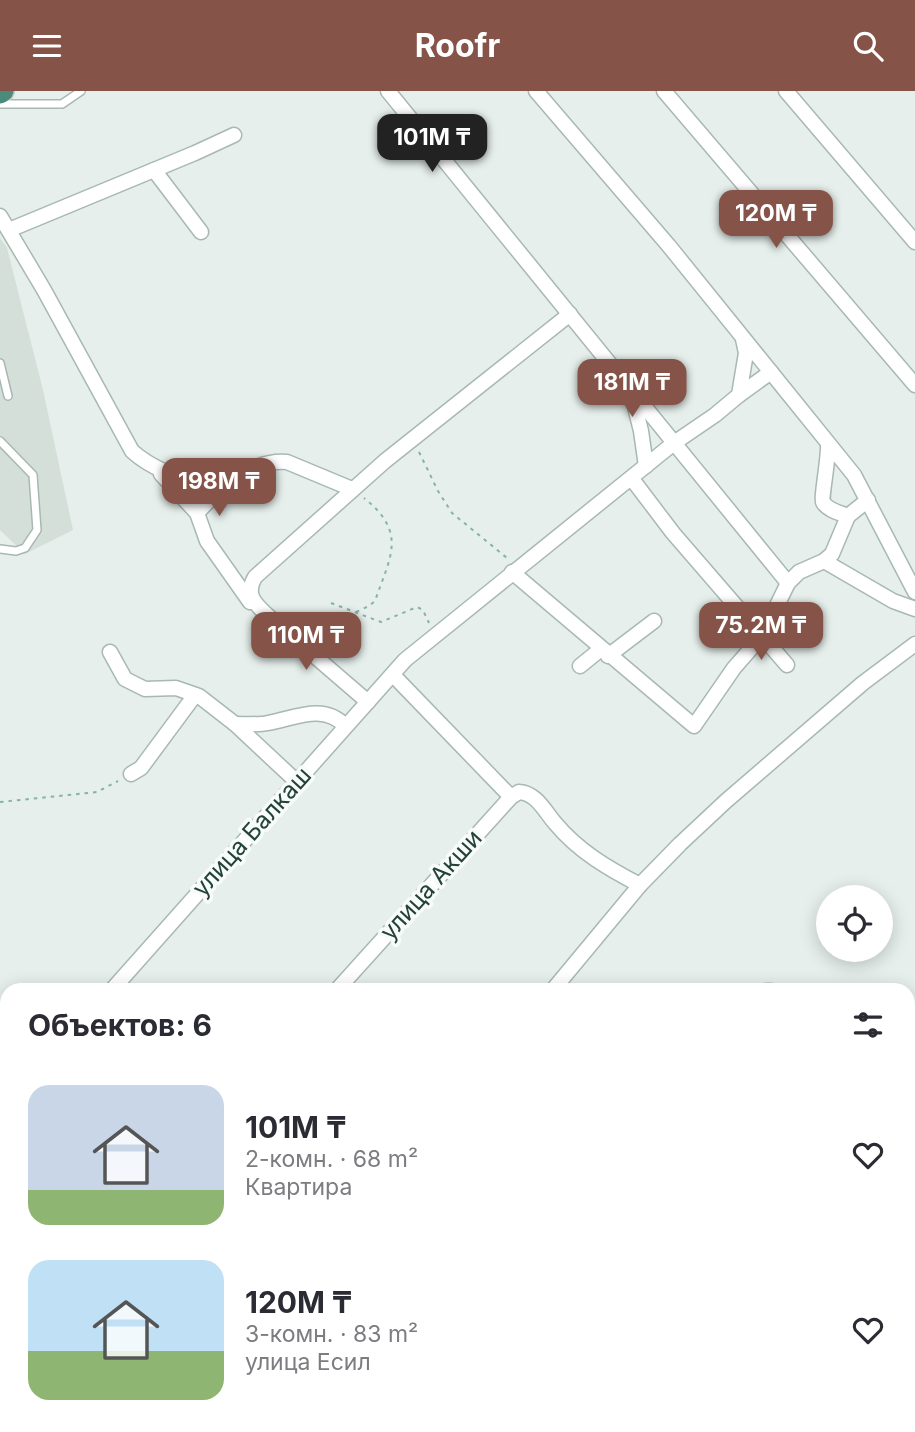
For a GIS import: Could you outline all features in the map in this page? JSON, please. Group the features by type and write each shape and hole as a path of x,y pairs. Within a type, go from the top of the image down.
{"street":[{"path":"388,91 788,583"},
{"path":"536,91 669,246 854,475 915,592"},
{"path":"664,91 915,385"},
{"path":"786,91 915,242"},
{"path":"9,230 234,135"},
{"path":"154,170 201,232"},
{"path":"0,216 132,451 143,462 155,468 219,490"},
{"path":"241,587 352,489 569,314"},
{"path":"739,395 746,353 743,339"},
{"name":"улица Балкаш","path":"118,983 345,726 394,676 405,660 674,443 771,372"},
{"path":"631,390 646,466"},
{"path":"828,444 830,458 822,498 824,504 832,510 848,516"},
{"path":"197,513 219,490 262,463 287,462 352,489"},
{"path":"155,468 197,513 207,541 241,587 247,600 257,605"},
{"path":"632,479 643,497 787,666"},
{"path":"515,571 604,652 694,726 734,668 762,636 788,583 799,572 824,561 832,554 848,516 868,500"},
{"path":"824,561 893,601 915,609"},
{"path":"255,577 249,592 257,605 368,702"},
{"path":"580,666 654,621"},
{"path":"559,983 640,885 726,801 863,684 915,644"},
{"path":"110,652 125,679 145,689 176,688 195,695 235,724 297,782"},
{"path":"394,676 511,797 519,792 531,794 558,827 596,861 640,885"},
{"path":"131,774 141,768 195,695"},
{"path":"235,724 264,724 316,713 336,716 345,726"},
{"name":"улица Акши","path":"343,983 511,797"}],"lane":[{"path":"0,104 62,104 81,91"},
{"path":"0,363 8,396"},
{"path":"0,441 33,475 38,519 37,530 25,548 16,551 0,549"}],"path":[{"path":"415,437 421,458 452,513 515,571"},
{"path":"352,489 374,506 384,519 393,536 394,546 375,601 356,612"},
{"path":"331,603 381,622 417,607 423,610 435,635"},
{"path":"0,802 97,792 131,774"}],"shaded area":[{"path":"0,238 7,248 43,390 73,530 25,554 0,530"}]}
